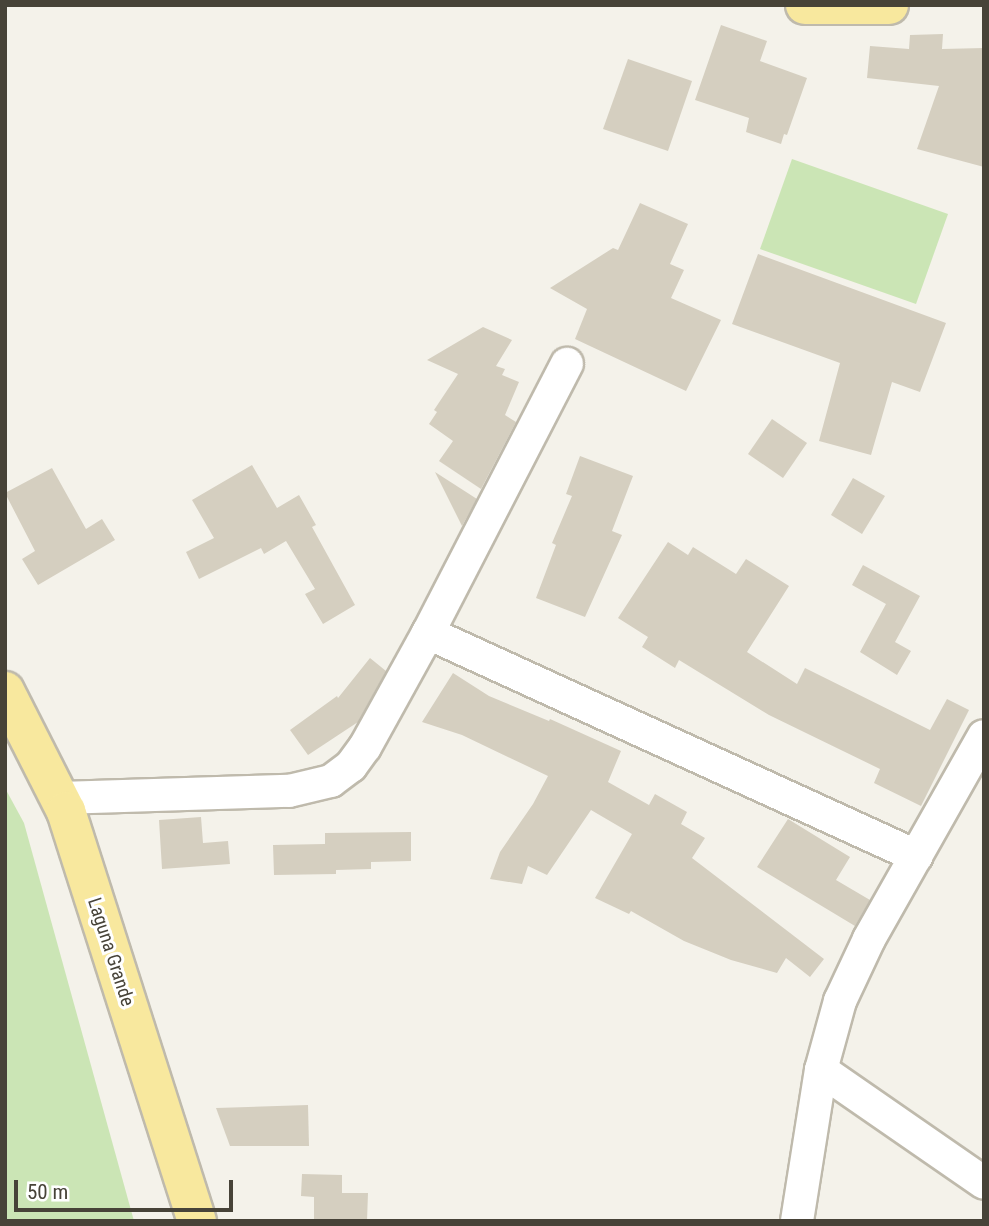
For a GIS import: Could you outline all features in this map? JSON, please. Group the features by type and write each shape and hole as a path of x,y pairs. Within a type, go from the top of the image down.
{"main road":[{"path":"805,5 889,5"},
{"name":"Laguna Grande","path":"5,691 60,798 197,1221"}],"street":[{"path":"60,798 289,792 331,782 351,766 365,747 428,633 567,364"},
{"path":"428,633 916,856"},
{"path":"797,1221 821,1070 840,1001 869,939 984,736"},
{"path":"821,1070 984,1183"}],"green space":[{"path":"792,159 948,214 916,304 760,249"},
{"path":"5,788 24,823 134,1221 5,1221"}],"building":[{"path":"721,25 767,41 760,61 807,78 787,135 784,134 781,144 746,132 749,118 695,100"},
{"path":"943,34 942,49 984,48 984,167 917,149 939,86 867,78 870,46 909,49 910,35"},
{"path":"628,59 692,81 668,151 603,129"},
{"path":"640,203 688,224 670,264 684,270 671,298 721,320 686,391 575,339 587,309 550,288 613,248 618,250"},
{"path":"758,254 946,323 920,392 892,382 871,455 819,441 840,363 732,324"},
{"path":"483,327 512,340 496,366 505,369 502,375 519,382 505,415 516,422 481,489 439,461 453,441 429,424 437,412 434,410 458,374 427,360"},
{"path":"772,419 807,443 783,478 748,454"},
{"path":"580,456 633,476 612,531 622,535 585,617 536,598 556,545 552,543 572,496 566,494"},
{"path":"252,465 277,508 299,495 316,525 312,527 355,605 323,624 305,594 315,589 286,541 264,554 261,548 199,579 186,552 214,538 192,500"},
{"path":"52,468 86,529 102,519 115,540 38,585 22,559 35,551 5,493"},
{"path":"435,472 477,499 462,526"},
{"path":"853,478 885,496 862,534 831,515"},
{"path":"668,542 688,555 693,547 736,574 746,559 789,586 747,652 797,684 805,668 930,730 947,699 969,710 921,806 874,783 880,769 769,715 679,660 675,668 642,647 648,637 618,618"},
{"path":"863,565 920,596 895,642 911,651 897,675 860,652 886,604 852,585"},
{"path":"370,658 386,671 358,722 308,755 290,730 337,696 338,698"},
{"path":"453,673 489,696 549,721 550,719 621,751 608,782 649,805 655,794 687,812 681,824 705,838 692,858 824,959 810,977 786,958 777,973 731,960 684,941 631,911 629,914 595,898 632,834 591,810 547,875 528,866 522,884 490,879 500,852 533,804 548,776 462,735 422,722"},
{"path":"201,817 203,843 228,841 230,864 162,869 159,820"},
{"path":"788,819 850,857 836,880 870,900 855,926 757,867"},
{"path":"411,832 411,861 371,862 371,869 336,870 336,874 274,875 273,845 325,844 325,833"},
{"path":"308,1105 309,1146 230,1146 216,1108"},
{"path":"302,1174 342,1175 342,1193 368,1193 367,1221 314,1221 314,1197 301,1196"}]}
